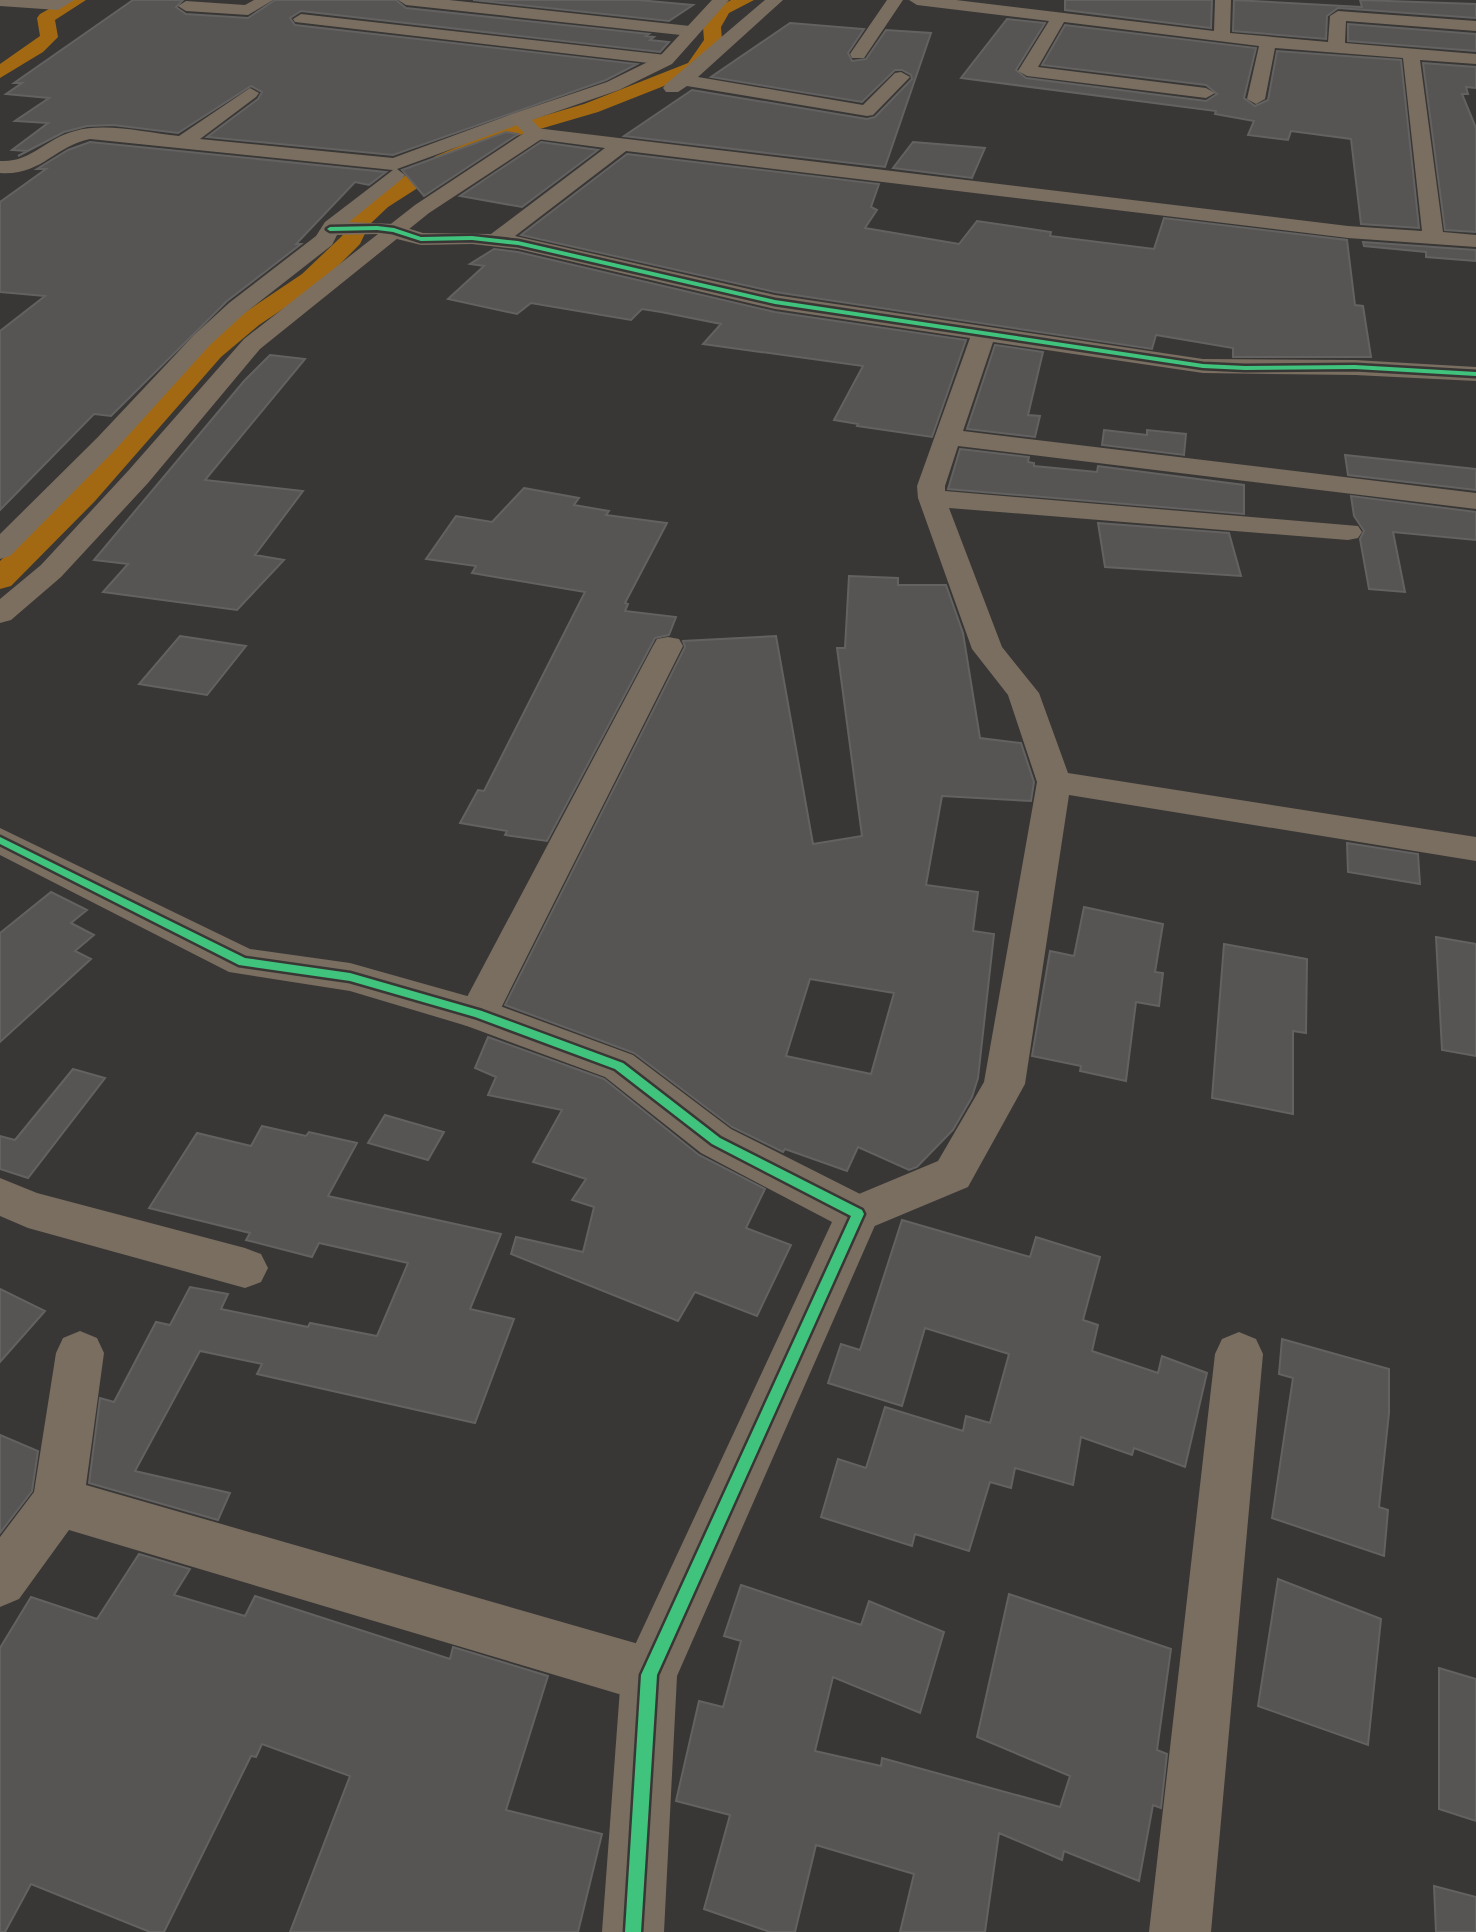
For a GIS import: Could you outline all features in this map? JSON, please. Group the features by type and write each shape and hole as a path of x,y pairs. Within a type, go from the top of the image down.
{"main road":[{"path":"0,614 51,571 138,477 243,343 385,229 529,126 666,60 721,0"}],"street":[{"path":"0,1 58,5 66,0"},
{"path":"186,6 248,10 265,0"},
{"path":"416,0 690,31"},
{"path":"522,11 541,0"},
{"path":"775,0 743,25 717,54 678,84 867,111 901,77"},
{"path":"858,54 895,0"},
{"path":"917,0 1268,42 1476,59"},
{"path":"1222,36 1223,0"},
{"path":"1336,48 1341,8 1476,26"},
{"path":"1059,18 1027,71 1206,93"},
{"path":"300,19 666,60"},
{"path":"1256,99 1268,42"},
{"path":"1411,54 1433,238"},
{"path":"185,141 250,93"},
{"path":"0,167 25,168 80,134 185,141 395,164 529,126 622,144 1106,204 1476,241"},
{"path":"495,241 622,144"},
{"path":"0,550 106,444 202,340 237,307 324,240 395,175"},
{"path":"335,229 385,229 421,239 518,243 775,302 983,335 1215,367 1265,371 1315,367 1390,368 1476,374"},
{"path":"633,1932 649,1675 858,1214 953,1174 1004,1084 1054,782 1023,693 987,649 932,498 931,486 983,335"},
{"path":"202,340 243,343"},
{"path":"947,437 1476,502"},
{"path":"932,498 1348,532"},
{"path":"478,1014 668,646"},
{"path":"1054,782 1476,849"},
{"path":"0,840 243,962 350,977 478,1014 619,1066 716,1141 858,1214"},
{"path":"0,1196 28,1209 245,1268"},
{"path":"0,1580 58,1502 80,1353"},
{"path":"1180,1932 1239,1354"},
{"path":"58,1502 649,1675"}],"building":[{"path":"133,0 183,0 176,7 186,14 248,18 275,0 396,0 406,8 649,34 646,36 654,37 650,40 669,42 660,52 301,11 290,18 295,25 637,64 606,80 393,155 207,137 258,99 262,92 251,86 178,133 113,125 87,126 64,132 18,156 27,151 12,150 48,123 15,121 49,98 6,94 22,83 14,83"},
{"path":"473,0 638,0 693,5 669,21"},
{"path":"1065,0 1212,0 1211,28 1065,10"},
{"path":"1234,0 1362,7 1360,0 1476,4 1476,18 1338,8 1327,16 1326,39 1233,31"},
{"path":"1007,19 1045,23 1016,70 1026,78 1206,101 1217,94 1206,85 1042,65 1065,25 1256,48 1244,98 1255,106 1268,100 1277,51 1401,60 1419,228 1361,224 1351,139 1291,131 1288,140 1248,135 1254,121 1215,114 1216,111 961,78"},
{"path":"790,23 864,29 848,53 852,61 866,59 886,30 931,33 885,167 624,136 692,90 867,119 875,117 912,79 911,75 902,70 895,70 862,102 711,77"},
{"path":"1348,24 1476,34 1476,51 1348,41"},
{"path":"1423,63 1476,67 1476,88 1466,87 1468,94 1462,94 1476,128 1476,232 1445,230"},
{"path":"506,132 518,134 424,196 402,170"},
{"path":"90,142 386,172 369,185 355,182 296,244 301,244 227,301 111,416 94,414 0,510 0,331 45,296 0,292 0,202 46,169 37,169 68,150"},
{"path":"541,142 598,150 522,207 460,196"},
{"path":"913,142 985,148 972,178 893,168"},
{"path":"627,154 879,184 871,207 877,210 865,228 959,244 977,221 1051,232 1050,236 1154,249 1164,218 1347,240 1355,305 1363,306 1371,357 1233,357 1233,348 1156,335 1152,349 775,292 521,235"},
{"path":"1363,242 1476,250 1476,261 1426,257 1426,252 1364,246"},
{"path":"494,249 518,252 775,312 966,340 932,437 857,426 858,424 834,420 863,366 703,344 721,324 661,312 642,309 631,320 531,303 517,314 448,299 484,266 470,264"},
{"path":"995,345 1043,352 1028,415 1040,416 1035,437 967,429"},
{"path":"270,355 305,359 205,480 303,491 255,555 284,560 237,610 103,592 128,564 94,560 244,381"},
{"path":"1104,430 1147,435 1147,430 1186,434 1184,455 1102,445"},
{"path":"960,449 1029,457 1028,462 1034,463 1034,466 1097,472 1098,466 1244,485 1244,514 948,489"},
{"path":"1345,455 1476,469 1476,490 1348,475"},
{"path":"524,488 579,498 574,505 609,511 606,515 667,523 625,603 628,604 625,611 676,617 669,635 655,638 547,841 505,835 507,831 460,823 478,790 484,791 585,592 472,573 476,566 426,559 456,516 492,522"},
{"path":"1351,496 1476,512 1476,540 1393,532 1405,592 1369,589 1360,539 1364,531 1354,516"},
{"path":"1098,523 1229,533 1241,576 1105,567"},
{"path":"849,576 898,578 898,585 946,585 963,633 980,738 1021,743 1034,782 1031,801 942,796 926,885 978,892 973,931 994,934 978,1078 972,1097 953,1130 917,1167 909,1170 858,1147 847,1171 785,1149 783,1152 732,1127 634,1053 505,1005 685,647 683,641 776,636 813,844 862,836 837,648 845,648","holes":["810,979 894,993 871,1074 786,1056"]},
{"path":"180,636 246,646 207,695 139,684"},
{"path":"1347,843 1418,854 1420,884 1348,872"},
{"path":"51,892 87,910 71,923 94,935 75,951 91,959 0,1042 0,933"},
{"path":"1084,907 1163,924 1155,972 1163,973 1159,1006 1136,1002 1126,1081 1080,1071 1081,1066 1032,1056 1050,951 1074,956"},
{"path":"1436,937 1476,944 1476,1056 1442,1050"},
{"path":"1224,944 1307,959 1306,1033 1293,1031 1293,1114 1212,1098"},
{"path":"488,1037 604,1079 699,1155 765,1189 746,1228 791,1245 757,1316 695,1292 678,1321 511,1254 516,1237 583,1252 594,1207 572,1200 586,1179 533,1162 562,1110 488,1095 496,1077 475,1068"},
{"path":"73,1069 105,1078 28,1178 0,1169 0,1136 15,1140"},
{"path":"385,1115 444,1132 428,1160 368,1143"},
{"path":"262,1126 306,1136 309,1132 357,1143 328,1196 501,1234 470,1309 514,1319 475,1423 257,1374 262,1364 200,1351 135,1471 230,1493 218,1520 89,1483 100,1398 114,1402 156,1322 170,1325 190,1287 228,1294 221,1309 308,1327 310,1323 377,1336 408,1263 319,1243 312,1257 246,1240 250,1233 149,1208 197,1133 251,1146"},
{"path":"902,1220 1030,1257 1036,1237 1100,1257 1083,1320 1098,1325 1092,1351 1158,1373 1162,1356 1207,1373 1185,1467 1134,1448 1132,1455 1081,1437 1073,1485 1015,1468 1011,1488 990,1482 969,1551 915,1534 912,1546 821,1517 838,1459 866,1468 885,1407 963,1431 966,1416 990,1423 1009,1354 925,1328 902,1406 828,1383 841,1344 860,1350"},
{"path":"0,1289 45,1311 0,1362"},
{"path":"1282,1339 1389,1369 1389,1413 1379,1507 1388,1510 1384,1556 1272,1518 1293,1378 1279,1374"},
{"path":"0,1435 38,1451 32,1491 0,1533"},
{"path":"139,1554 190,1569 174,1595 245,1616 255,1596 450,1659 453,1647 548,1676 506,1810 602,1834 578,1932 290,1932 350,1776 262,1744 256,1757 251,1756 164,1932 150,1932 31,1884 5,1932 0,1932 0,1648 31,1597 97,1619"},
{"path":"1278,1579 1381,1619 1368,1745 1258,1706"},
{"path":"741,1585 861,1625 869,1601 944,1632 920,1713 833,1677 815,1751 881,1766 882,1758 1060,1807 1070,1776 977,1737 1009,1594 1171,1649 1157,1750 1167,1754 1161,1808 1153,1805 1139,1881 1064,1851 1062,1860 999,1833 985,1932 900,1932 914,1874 816,1845 795,1932 770,1932 704,1909 730,1815 676,1801 699,1701 723,1707 741,1641 724,1636"},
{"path":"1439,1668 1476,1679 1476,1821 1439,1809"},
{"path":"1434,1886 1476,1897 1476,1932 1436,1932"}],"waterway":[{"path":"0,72 49,37 46,18 77,0"},
{"path":"0,579 84,495 212,351 250,320 311,279 352,239 359,222 380,202 444,161 509,132 591,108 695,67 713,40 712,27 722,10 745,0"}],"cycle path":[{"path":"330,229 377,228 394,230 421,239 472,238 518,243 775,302 1203,366 1355,367 1476,374"},
{"path":"0,840 243,962 350,977 478,1014 619,1066 716,1141 858,1214 649,1675 633,1932"}]}
